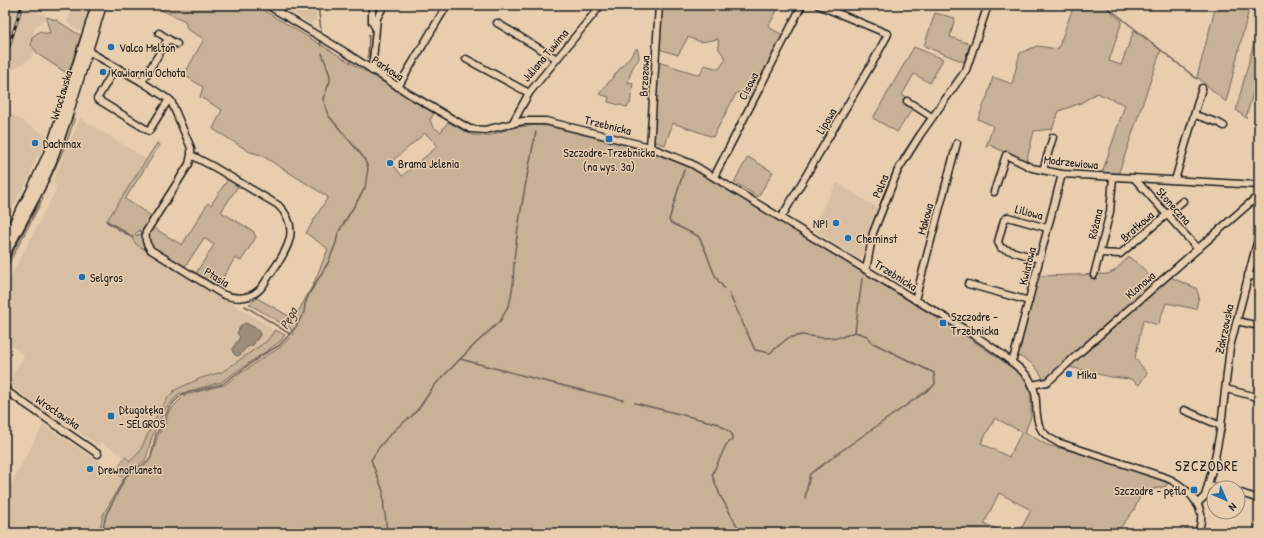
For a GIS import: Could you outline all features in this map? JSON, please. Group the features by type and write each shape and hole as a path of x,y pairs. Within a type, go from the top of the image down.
{"main road":[{"name":"Wrocławska","path":"5,239 29,195 48,153 68,97 96,5"},
{"name":"Wrocławska","path":"5,254 39,190 52,161 66,122 102,5"}],"street":[{"name":"Parkowa","path":"267,5 398,87 470,129 485,130 503,126"},
{"path":"372,5 372,22 376,28"},
{"path":"372,71 377,18 384,5"},
{"path":"398,87 447,5"},
{"name":"Juliana Tuwima","path":"512,124 529,93 601,5"},
{"name":"Brzozowa","path":"650,147 659,5"},
{"name":"Cisowa","path":"714,177 802,5"},
{"name":"Lipowa","path":"781,218 888,34 818,5"},
{"name":"Polna","path":"866,270 873,233 895,177 903,161 932,117 966,70 988,5"},
{"path":"498,23 557,59"},
{"path":"159,33 177,44"},
{"path":"142,82 168,39"},
{"path":"88,51 142,82 173,103 191,148 191,155"},
{"path":"466,59 529,93"},
{"path":"116,67 97,99 148,131 169,99"},
{"path":"1175,180 1202,88"},
{"path":"907,101 932,117"},
{"path":"1195,115 1224,126"},
{"name":"Trzebnicka","path":"503,126 531,120 546,121 650,147 683,159 982,342 1026,374 1032,384"},
{"path":"1043,170 1053,137"},
{"name":"Makowa","path":"915,300 957,143"},
{"name":"Ptasia","path":"191,155 278,205 283,209 289,220 291,226 291,237 283,256 259,290 248,296 233,298 222,294 151,250 146,242 146,232 189,164 191,155"},
{"name":"Modrzewiowa","path":"994,192 1006,155 1032,168 1062,174 1259,185"},
{"name":"Kwiatowa","path":"1011,362 1029,301 1062,174"},
{"name":"Różana","path":"1094,275 1110,212 1113,177"},
{"name":"Słoneczna","path":"1134,178 1198,249"},
{"name":"Klonowa","path":"1032,384 1047,382 1055,376 1066,364 1259,195"},
{"name":"Bratkowa","path":"1100,253 1120,254 1183,201"},
{"name":"Liliowa","path":"1039,259 1002,248 998,242 1004,220 1008,217 1047,228"},
{"name":"Zakrzowska","path":"1209,480 1221,426 1230,347 1259,235"},
{"path":"1248,275 1259,278"},
{"path":"968,284 1029,301"},
{"path":"1237,321 1259,326"},
{"path":"1032,384 1038,426 1048,438 1175,482 1185,490 1197,504 1201,518 1198,533"},
{"path":"1226,389 1257,397 1259,395"},
{"name":"Wrocławska","path":"5,390 98,454"},
{"path":"1184,410 1221,426"},
{"name":"Zakrzowska","path":"1197,504 1205,496 1206,493"},
{"path":"1246,495 1259,499"}],"shaded area":[{"path":"5,5 32,5 33,9 48,17 37,25 34,30 31,45 34,50 31,58 10,71 5,87"},
{"path":"73,5 90,5 82,32 67,23"},
{"path":"152,5 255,5 434,113 430,120 433,127 441,132 448,122 472,135 487,136 515,127 539,125 625,145 679,161 963,334 1007,364 1026,380 1031,395 1031,417 1025,432 1047,445 1103,459 1168,483 1166,486 1142,492 1134,510 1120,528 1126,533 1019,533 1031,510 999,493 984,524 1008,533 99,533 103,515 124,478 130,473 143,468 151,458 158,435 165,424 169,411 185,395 224,385 281,347 293,334 291,329 249,304 257,298 294,319 313,285 328,249 306,233 328,197 261,155 250,152 213,129 222,110 200,97 203,87 184,75 204,39 187,29 185,21","holes":["425,133 438,146 402,176 391,162","995,418 1022,432 1009,457 981,443"]},
{"path":"294,5 316,5 316,19 310,24 290,11"},
{"path":"660,5 780,5 768,27 785,36 752,100 737,92 713,137 673,123 665,145 653,141 658,62 700,75 704,65 719,69 726,59 719,49 718,39 701,42 688,37 678,55 659,49"},
{"path":"1074,5 1103,5 1122,21 1109,61 1121,65 1134,30 1161,50 1118,175 1102,173 1125,105 1097,93 1081,103 1059,111 1052,129 1034,131 1026,163 990,145 986,147 993,126 978,119 993,77 1012,84 1020,53 1037,46 1058,49"},
{"path":"1216,5 1250,5 1226,102 1197,77"},
{"path":"935,13 955,18 950,37 970,44 964,62 924,46"},
{"path":"47,17 56,20 81,36 68,74 39,55 31,45 32,37 40,31 43,33 50,33"},
{"path":"1259,23 1259,69 1246,118 1236,110"},
{"path":"914,47 943,59 930,83 914,74 902,95 916,104 897,132 873,118"},
{"path":"637,48 639,58 632,69 628,82 633,83 630,104 627,107 608,102 609,97 599,94"},
{"path":"5,110 47,136 39,156 37,155 31,171 32,172 5,222"},
{"path":"73,114 75,114 71,129 60,158 42,196 43,199 5,271 5,261 37,201"},
{"path":"80,118 146,159 106,222 132,238 136,244 275,330 267,341 221,372 201,378 174,390 159,411 139,453 130,461 101,442 98,445 14,389 10,379 24,356 5,341 5,287 56,190 56,185 52,182"},
{"path":"157,143 160,145 125,199 153,217 144,232 140,232 140,230 135,234 137,236 138,234 144,236 147,251 136,244 132,238 106,222"},
{"path":"748,157 773,172 758,197 734,182"},
{"path":"228,179 238,186 221,212 253,231 256,237 241,261 235,258 218,286 196,273 214,245 204,238 184,268 163,256 153,248 148,236 152,227 182,245 208,203 211,205"},
{"path":"837,183 879,209 860,260 811,228"},
{"path":"1129,257 1142,267 1158,287 1170,277 1196,288 1199,296 1196,309 1166,303 1158,325 1143,320 1135,358 1147,373 1139,385 1131,379 1110,377 1062,365 1051,377 1045,380 1043,379 1033,364 1018,356 1038,276 1108,274 1114,271"},
{"path":"246,323 259,330 260,335 253,345 247,347 240,355 237,356 233,353 232,349 240,337 237,333 241,325"},
{"path":"275,330 285,335 281,341 221,382 179,394 165,409 152,437 146,459 139,465 127,469 122,477 115,472 125,457 130,461 139,453 159,411 175,390 201,378 222,372 267,341"},
{"path":"43,425 124,478 103,515 99,533 9,533 5,530 5,495"}],"waterway":[{"name":"Pęga","path":"318,5 321,30 320,35"},
{"path":"973,38 984,5"},
{"path":"1105,5 1197,79"},
{"path":"368,57 369,35"},
{"name":"Pęga","path":"319,39 321,46"},
{"path":"966,59 972,41"},
{"name":"Pęga","path":"102,533 106,515 126,476 129,471 148,461 151,456 156,434 162,426 168,409 176,400 183,394 222,384 264,354 280,345 296,327 304,312 309,294 328,263 336,243 338,233 365,188 368,168 364,158 328,115 323,99 330,81 330,76 322,53"},
{"path":"950,86 964,67"},
{"path":"5,81 8,73"},
{"path":"63,94 66,86"},
{"path":"931,113 948,89"},
{"path":"57,113 62,98"},
{"path":"901,157 928,117"},
{"path":"53,125 55,119"},
{"path":"49,138 52,130"},
{"path":"514,259 518,227 536,132"},
{"path":"884,193 898,162"},
{"path":"684,170 669,220 671,223 698,236 702,242 713,270 724,288"},
{"path":"879,209 883,195"},
{"path":"5,266 40,201"},
{"path":"5,229 14,213"},
{"path":"107,221 133,237"},
{"path":"411,417 434,386 501,320 510,302 513,285 514,262"},
{"path":"855,332 862,279"},
{"path":"729,293 755,350 770,353 788,338 802,335 823,338 842,337 855,332 867,336 873,343 934,373 935,384 931,388 834,456"},
{"path":"245,306 290,334"},
{"path":"460,359 623,400"},
{"path":"635,403 719,424 732,434 732,440 726,445 712,475 720,495 741,533"},
{"path":"384,512 383,491 371,460 388,437 409,418"},
{"path":"805,498 810,474 832,458"},
{"path":"385,513 387,533"},
{"path":"1252,533 1259,519"}],"railway":[{"path":"5,59 22,5"}],"place":[{"name":"Valco Melton","path":"111,47"},
{"name":"Kawiarnia Ochota","path":"103,72"},
{"name":"Szczodre-Trzebnicka (na wys. 3a)","path":"609,139"},
{"name":"Dachmax","path":"35,143"},
{"name":"Brama Jelenia","path":"390,163"},
{"name":"NPI","path":"836,223"},
{"name":"Cheminst","path":"848,238"},
{"name":"Selgros","path":"82,277"},
{"name":"Szczodre – Trzebnicka","path":"943,323"},
{"name":"Mika","path":"1069,374"},
{"name":"Długołęka - SELGROS","path":"111,416"},
{"name":"DrewnoPlaneta","path":"90,469"},
{"name":"Szczodre – pętla","path":"1194,490"}],"district":[{"name":"SZCZODRE","path":"1207,465"}]}
